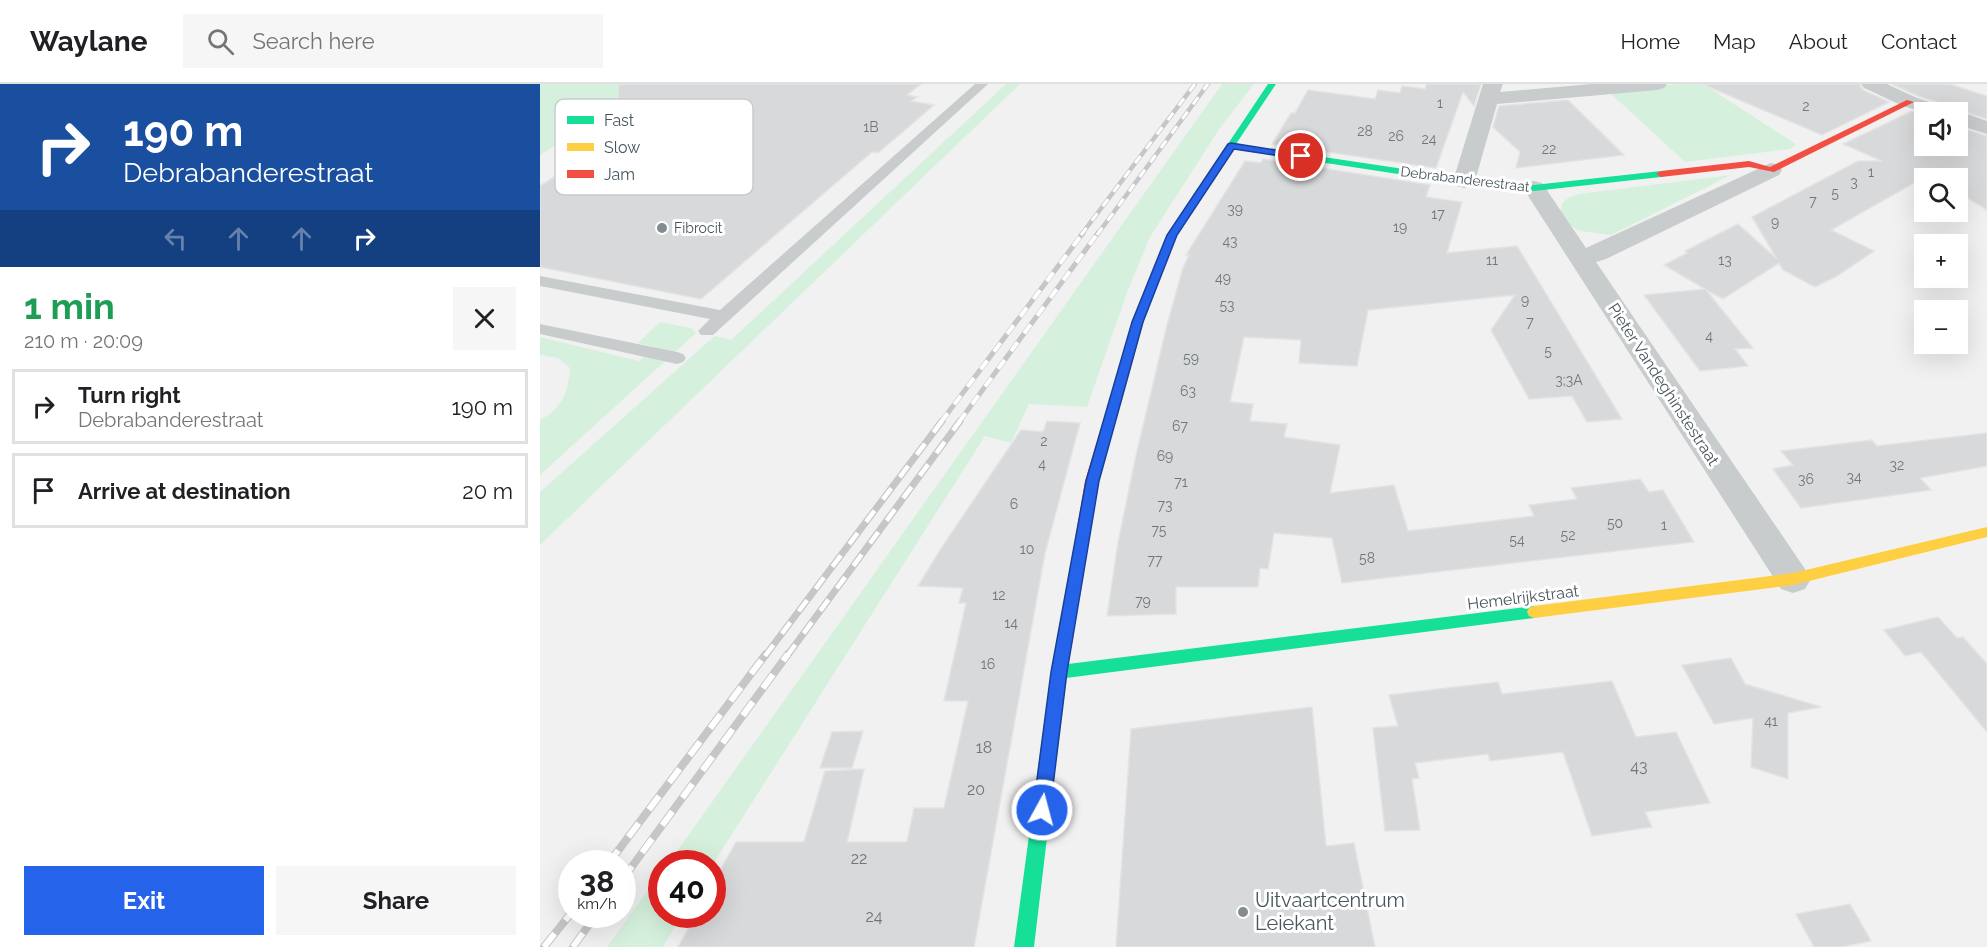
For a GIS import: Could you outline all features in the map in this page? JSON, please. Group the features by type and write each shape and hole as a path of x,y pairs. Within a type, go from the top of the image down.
{"street":[{"path":"1024,947 1059,672 1092,481 1137,322 1172,235 1272,84"},
{"path":"1464,181 1490,92 1657,84"},
{"path":"1871,84 1914,103"},
{"path":"1579,256 1597,254 1910,102"},
{"path":"1968,121 1987,128"},
{"name":"Debrabanderestraat","path":"1231,146 1464,181 1534,188 1749,164 1771,170"},
{"name":"Pieter Vandeghinstestraat","path":"1534,188 1793,579"},
{"name":"Hemelrijkstraat","path":"1059,672 1793,579 1987,532"}],"lane":[{"path":"708,331 982,84"},
{"path":"540,281 724,316"},
{"path":"540,329 677,358"}],"green space":[{"path":"540,84 653,84 629,99 555,99 555,146 540,155"},
{"path":"1006,84 1020,84 540,545 540,492 715,336 731,340"},
{"path":"1222,84 1254,84 1220,128 1150,237 1128,290 1087,407 1029,404 1011,443 985,436 722,850 678,850"},
{"path":"1677,84 1703,84 1796,144 1790,149 1685,162 1609,92"},
{"path":"1731,175 1611,235 1580,231 1571,226 1561,212 1562,204 1568,198 1578,194"},
{"path":"660,322 691,328 696,333 540,475 540,420 559,405 568,385 570,368 558,358 540,355 540,337 639,361 655,347 638,343"},
{"path":"648,890 648,928 674,928 663,947 607,947 621,928 636,928 636,907"}],"building":[{"path":"619,84 921,84 907,95 917,97 911,101 934,105 878,153 872,152 701,299 540,267 540,186 555,176 555,195 753,195 753,99 618,99"},
{"path":"1427,84 1481,84 1474,106 1463,92 1436,168 1272,144 1291,113 1295,113 1308,90 1375,99 1378,90 1400,93 1402,86 1425,89"},
{"path":"1702,84 1859,84 1863,90 1889,102 1822,135"},
{"path":"1892,84 1949,84 1987,96 1987,119 1968,113 1968,102 1937,102"},
{"path":"1568,100 1624,155 1516,168 1520,152 1493,127 1499,106"},
{"path":"1912,111 1914,112 1914,156 1968,156 1968,130 1987,136 1987,210 1968,198 1968,168 1914,168 1914,183 1831,230 1874,251 1837,276 1815,287 1783,270 1779,263 1723,299 1706,290 1753,348 1735,349 1748,366 1700,371 1644,295 1705,289 1664,265 1687,253 1685,251 1738,224 1777,259 1752,217 1858,161 1882,161 1843,144"},
{"path":"1263,159 1430,185 1426,197 1462,202 1447,253 1517,246 1622,419 1587,422 1572,396 1529,399 1491,330 1515,295 1368,310 1357,366 1299,363 1301,340 1244,337 1230,402 1253,404 1250,421 1287,424 1284,437 1340,445 1330,493 1394,485 1408,531 1534,516 1529,505 1577,499 1571,488 1640,479 1649,492 1663,490 1694,542 1342,583 1332,538 1274,533 1268,569 1260,568 1258,587 1176,587 1176,614 1107,616 1118,543 1135,460 1167,325 1183,268 1189,255 1186,255 1245,161 1261,163"},
{"path":"1047,421 1080,423 1045,553 974,947 678,947 689,928 726,928 726,860 736,842 804,842 825,771 864,769 847,842 907,842 914,808 944,808 968,701 944,701 966,603 959,603 963,588 918,586 1021,430 1043,432"},
{"path":"1987,433 1987,466 1920,478 1931,490 1801,508 1773,469 1793,465 1781,451 1872,440 1877,446"},
{"path":"1938,617 1957,638 1963,637 1987,664 1987,732 1921,652 1905,656 1884,630"},
{"path":"1731,658 1745,684 1821,707 1788,713 1788,779 1751,767 1753,718 1714,724 1682,665"},
{"path":"1612,681 1636,737 1676,732 1710,803 1645,812 1652,827 1592,836 1563,752 1490,761 1488,754 1415,763 1419,778 1412,779 1420,830 1385,831 1373,728 1398,726 1389,695 1498,682 1502,694"},
{"path":"1312,707 1326,846 1354,843 1375,947 1116,947 1131,729"},
{"path":"863,731 852,768 820,768 832,732"},
{"path":"1850,904 1871,941 1841,947 1814,947 1796,914"}],"railway":[{"path":"1081,235 1195,84"},
{"path":"1097,235 1208,84"},
{"path":"941,422 1083,233"},
{"path":"959,422 1098,233"},
{"path":"765,656 942,421"},
{"path":"787,656 960,421"},
{"path":"619,850 766,654"},
{"path":"636,861 788,654"},
{"path":"544,947 559,928"},
{"path":"573,947 587,928"}],"traffic: fast":[{"path":"1142,309 1172,235 1272,84"},
{"path":"1231,146 1464,181 1534,188 1661,174"},
{"path":"1024,947 1059,672 1082,540"},
{"path":"1059,672 1534,612"}],"traffic: slow":[{"path":"1534,612 1793,579 1987,532"}],"traffic: jam":[{"path":"1661,174 1749,164 1771,170 1910,102"},
{"path":"1082,540 1092,481 1142,309"}],"place":[{"name":"Fibrocit","path":"662,228"},
{"name":"Uitvaartcentrum Leiekant","path":"1243,912"}],"route":[{"path":"1042,810 1059,672 1092,481 1137,322 1172,235 1231,146 1301,156"}]}
